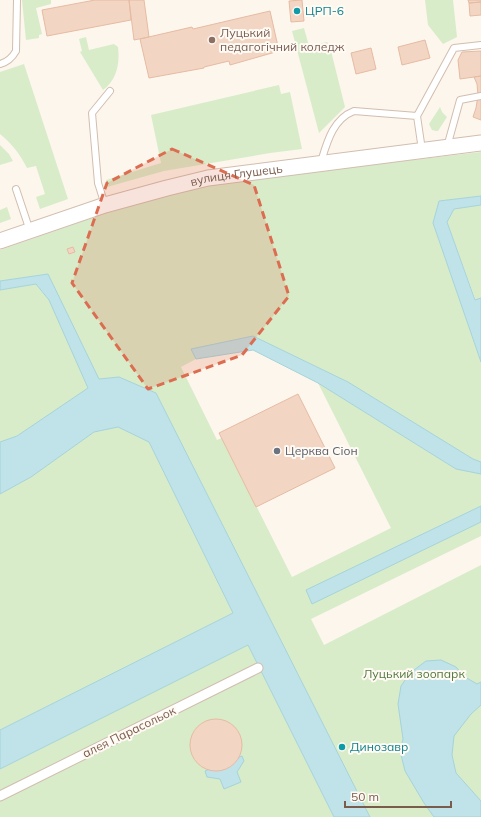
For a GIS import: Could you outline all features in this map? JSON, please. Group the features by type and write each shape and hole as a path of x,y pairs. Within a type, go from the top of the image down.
{"street":[{"name":"вулиця Глушець","path":"0,241 105,205 208,178 481,142"},
{"name":"алея Парасольок","path":"0,796 258,668"}],"lane":[{"path":"0,64 13,57 16,51 17,0"},
{"path":"422,150 417,116 454,48 481,45"},
{"path":"105,205 98,183 92,113 110,91"},
{"path":"447,147 460,100 481,96"},
{"path":"321,162 332,132 336,125 347,114 354,111 417,116"},
{"path":"16,189 30,231"}],"highlighted area":[{"path":"172,149 254,185 289,296 242,355 148,389 72,283 107,183"}],"green space":[{"path":"22,0 51,0 51,4 36,8 42,34 39,35 39,38 26,40"},
{"path":"425,0 453,0 457,37 443,44 428,25"},
{"path":"304,28 309,46 327,42 330,47 345,107 319,133 292,31"},
{"path":"86,37 89,50 114,44 118,47 118,65 116,71 112,81 103,90 80,52 82,51 79,39"},
{"path":"24,64 68,199 40,209 36,197 45,194 36,166 27,168 22,158 0,134 0,72"},
{"path":"279,85 281,94 290,92 302,149 164,171 107,187 106,180 161,163 151,115"},
{"path":"440,107 442,112 447,117 438,131 432,130 429,124"},
{"path":"0,145 9,154 13,161 0,165"},
{"name":"Луцький зоопарк","path":"481,152 481,196 439,201 433,223 481,362 481,462 473,459 348,382 253,336 192,349 196,359 181,367 217,440 222,438 292,577 391,528 318,383 456,469 481,474 481,506 307,590 312,603 481,522 481,536 311,619 324,645 481,565 481,817 370,817 156,393 119,377 99,379 48,274 0,281 0,250 104,214 170,194 210,185 257,178"},
{"path":"481,205 481,298 476,301 447,222 454,209"},
{"path":"7,207 11,219 0,223 0,210"},
{"path":"36,284 49,300 88,388 17,436 0,442 0,290"},
{"path":"118,427 149,442 233,613 0,730 0,494 31,477 94,432"},
{"path":"248,644 334,817 0,817 0,769"}],"water":[{"path":"481,196 481,205 454,209 447,222 475,300 481,298 481,362 433,223 439,201"},
{"path":"48,274 99,379 119,377 156,393 370,817 334,817 248,645 0,769 0,730 233,613 149,442 118,427 94,432 31,477 0,494 0,442 17,436 88,388 49,300 36,284 0,290 0,281"},
{"path":"253,336 348,382 473,459 481,462 481,474 456,469 318,383 253,350 196,359 191,349"},
{"path":"481,506 481,522 312,604 306,590"},
{"path":"441,660 456,667 465,677 477,684 481,682 481,705 471,714 454,736 452,755 456,773 481,801 481,817 434,817 405,771 400,751 403,739 398,704 401,686 410,673 426,661"},
{"path":"242,756 244,761 237,772 241,782 224,789 220,779 207,777 205,771"}],"building":[{"path":"95,0 129,0 131,20 47,36 42,10"},
{"path":"129,0 144,0 149,37 134,40"},
{"name":"ЦРП-6","path":"302,0 304,21 291,22 289,1"},
{"path":"468,0 481,0 481,2 469,3"},
{"path":"481,2 481,15 470,16 469,3"},
{"path":"270,11 279,51 230,65 229,61 204,68 149,78 140,39 192,27 193,29"},
{"path":"425,40 430,58 402,65 398,47"},
{"path":"371,48 376,69 356,74 351,53"},
{"path":"481,51 481,76 460,79 458,60 462,52"},
{"path":"481,76 481,120 473,117 478,95 477,84 474,77"},
{"path":"73,247 75,252 69,254 67,249"},
{"name":"Церква Сіон","path":"298,394 335,468 256,507 219,433"},
{"path":"211,719 221,719 230,723 238,731 242,740 242,750 238,759 230,767 221,771 211,771 202,767 194,759 190,750 190,740 194,731 202,723"}],"place":[{"name":"ЦРП-6","path":"297,11"},
{"name":"Луцький педагогічний коледж","path":"212,40"},
{"name":"Церква Сіон","path":"277,451"},
{"name":"Динозавр","path":"342,747"}]}
